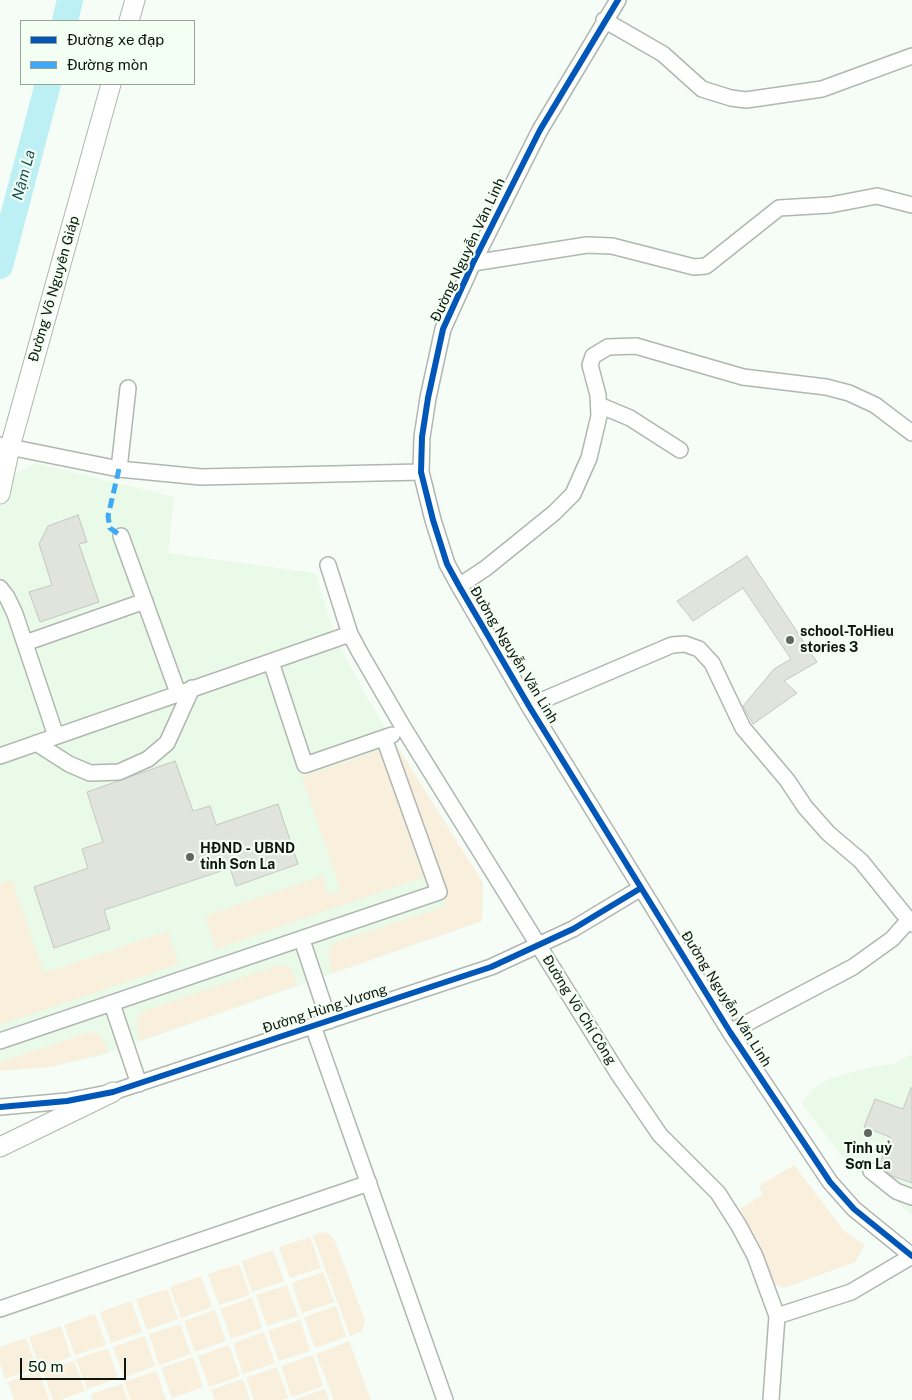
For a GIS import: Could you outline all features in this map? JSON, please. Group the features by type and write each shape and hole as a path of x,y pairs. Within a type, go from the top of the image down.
{"main road":[{"path":"129,20 134,0"},
{"name":"Đường Võ Nguyên Giáp","path":"0,494 5,446 111,85"},
{"path":"0,1147 113,1092"}],"street":[{"name":"Đường Nguyễn Văn Linh","path":"618,0 604,20 540,130 473,263 443,329 428,398 422,437 421,472 433,520 448,564 459,586 529,706 730,1032 830,1182 854,1209 912,1256"},
{"path":"604,20 663,54 702,89 731,98 746,100 822,89 912,56"},
{"path":"473,263 587,245 612,246 694,268 706,266 779,208 830,205 877,196 912,205"},
{"path":"459,586 486,568 554,513 573,494 589,458 598,424 599,405 590,365 593,356 608,347 636,346 743,377 826,387 849,393 875,405 912,432"},
{"path":"119,469 128,388"},
{"path":"599,405 630,418 680,450"},
{"path":"5,446 119,469 201,477 421,472"},
{"path":"36,743 69,764 90,773 119,772 148,759 167,743 185,691 145,601 121,536"},
{"name":"Đường Võ Chí Công","path":"328,565 350,634 403,727 660,1135 718,1193 734,1217 755,1256 777,1316 771,1400"},
{"path":"0,588 7,596 25,643 56,736"},
{"path":"25,643 145,601"},
{"path":"0,756 350,634"},
{"path":"529,706 672,645 686,644 698,649 712,663 744,728 788,780 817,822 861,861 910,922 892,939 853,967 730,1032"},
{"path":"270,662 305,765 384,738 403,727"},
{"path":"0,1041 302,940 438,892 384,738"},
{"name":"Đường Hùng Vương","path":"0,1107 67,1101 113,1092 492,967 573,929 641,888"},
{"path":"302,940 330,1021"},
{"path":"112,1004 139,1084"},
{"path":"313,1026 445,1400"},
{"path":"870,1172 896,1191 912,1197"},
{"path":"0,1309 368,1183"},
{"path":"777,1316 851,1292 912,1256"}],"shaded area":[{"path":"36,463 174,497 168,553 315,573 336,639 369,701 483,883 482,921 99,1056 49,1067 0,1071 0,503 5,479"},
{"path":"397,746 483,883 482,921 332,973 328,955 331,947 336,942 443,907 446,899 395,751"},
{"path":"380,750 424,877 216,949 205,916 322,876 329,895 341,891 302,777"},
{"path":"12,880 44,973 168,931 179,964 0,1025 0,884"},
{"path":"276,966 286,966 292,969 298,985 140,1041 136,1024 138,1017 143,1011"},
{"path":"90,1032 97,1033 103,1039 109,1052 49,1067 0,1071 0,1062"},
{"name":"Tỉnh uỷ Sơn La","path":"912,1054 912,1215 846,1162 802,1104 813,1089 829,1079 855,1071 895,1063"},
{"path":"794,1165 845,1232 865,1245 855,1262 784,1288 773,1283 757,1239 739,1210 763,1194 759,1186"},
{"path":"322,1232 328,1233 335,1241 365,1321 362,1331 350,1336 313,1236"},
{"path":"310,1237 321,1268 290,1278 279,1247"},
{"path":"273,1250 284,1281 252,1292 242,1261"},
{"path":"239,1264 250,1295 219,1305 208,1274"},
{"path":"323,1272 334,1302 302,1313 292,1283"},
{"path":"201,1276 212,1307 181,1318 170,1287"},
{"path":"287,1285 298,1316 267,1326 256,1295"},
{"path":"167,1289 178,1319 147,1330 136,1299"},
{"path":"252,1298 262,1328 231,1339 220,1309"},
{"path":"131,1301 142,1332 111,1343 100,1312"},
{"path":"336,1306 346,1337 315,1348 304,1317"},
{"path":"215,1310 226,1341 195,1352 184,1321"},
{"path":"95,1314 106,1345 75,1355 64,1325"},
{"path":"300,1320 310,1351 279,1361 268,1331"},
{"path":"180,1324 191,1354 159,1365 149,1334"},
{"path":"61,1326 71,1357 40,1368 29,1337"},
{"path":"264,1332 275,1363 243,1374 233,1343"},
{"path":"145,1336 155,1366 124,1377 113,1347"},
{"path":"26,1338 37,1368 5,1379 0,1363 0,1347"},
{"path":"349,1341 371,1400 334,1400 316,1354"},
{"path":"229,1345 240,1376 209,1387 198,1356"},
{"path":"108,1348 118,1378 87,1389 76,1359"},
{"path":"313,1355 323,1386 292,1397 281,1366"},
{"path":"193,1357 203,1387 172,1398 161,1368"},
{"path":"74,1361 85,1391 60,1400 53,1400 43,1371"},
{"path":"277,1367 288,1398 281,1400 254,1400 246,1378"},
{"path":"39,1371 49,1400 14,1400 8,1382"},
{"path":"156,1371 166,1400 131,1400 124,1382"},
{"path":"243,1379 250,1400 215,1400 211,1390"},
{"path":"122,1384 128,1400 93,1400 91,1394"},
{"path":"325,1389 329,1400 294,1400"}],"building":[{"path":"78,515 87,542 79,544 99,602 40,622 29,592 52,585 39,544 48,526"},
{"name":"school-ToHieu stories 3","path":"747,556 817,662 784,681 797,693 753,724 743,706 774,669 791,659 743,588 693,621 677,601"},
{"name":"HĐND - UBND tỉnh Sơn La","path":"175,761 193,811 210,806 216,825 278,804 298,864 236,886 230,868 104,910 110,929 54,948 34,887 88,868 82,849 103,842 87,792"},
{"path":"911,1088 912,1183 892,1176 879,1165 890,1137 864,1127 875,1099 903,1109"}],"waterway":[{"name":"Nậm La","path":"65,20 70,0"},
{"name":"Nậm La","path":"0,266 48,85"}],"marked path":[{"path":"119,469 108,516 110,528 121,536"}],"cycle path":[{"path":"618,0 540,130 473,263 443,329 428,398 422,437 421,472 433,520 447,564 459,586 529,706 730,1032 830,1182 854,1209 912,1256"},
{"path":"0,1107 67,1101 113,1092 491,967 573,929 641,888"}],"place":[{"name":"school-ToHieu stories 3","path":"790,640"},
{"name":"HĐND - UBND tỉnh Sơn La","path":"190,857"},
{"name":"Tỉnh uỷ Sơn La","path":"868,1133"}]}
